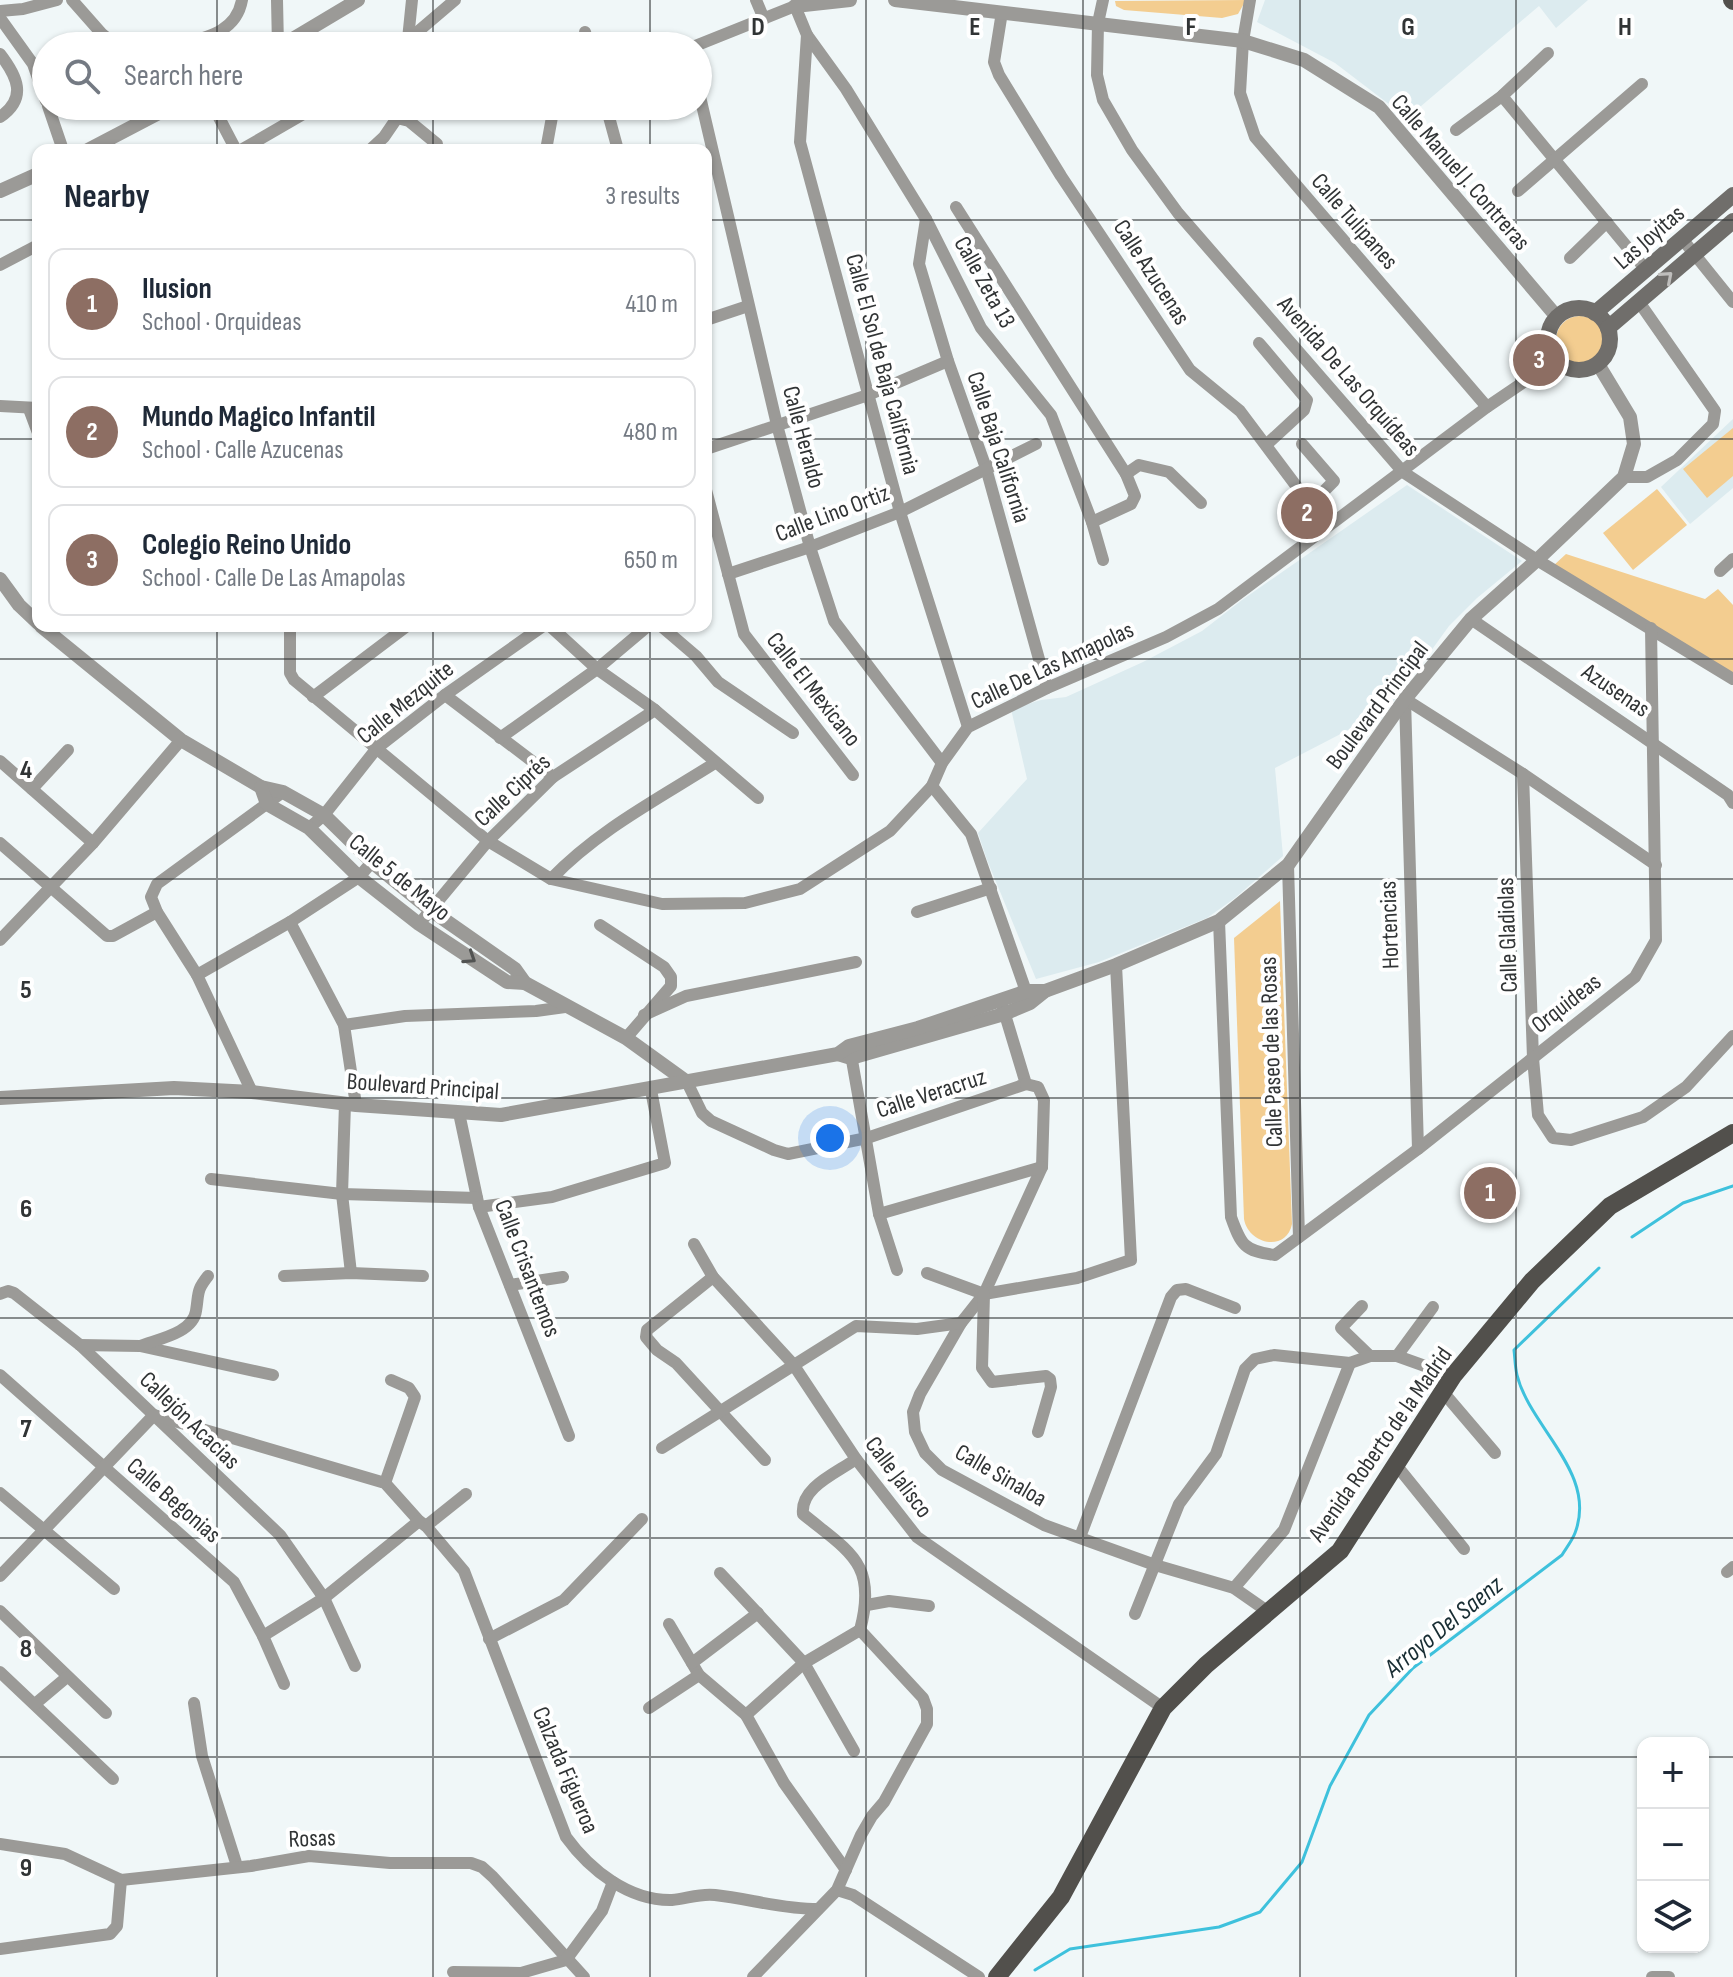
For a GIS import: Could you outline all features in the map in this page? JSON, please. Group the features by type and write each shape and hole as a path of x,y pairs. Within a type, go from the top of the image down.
{"main road":[{"name":"Las Joyitas","path":"1595,313 1733,195"},
{"name":"Las Joyitas","path":"1608,328 1733,221"},
{"path":"1576,309 1595,313 1608,328 1610,341 1607,354 1588,369 1566,367 1556,360 1550,350 1548,339 1551,327 1557,317 1576,309"},
{"name":"Avenida Roberto de la Madrid","path":"997,1977 1061,1897 1163,1708 1206,1665 1340,1551 1453,1376 1532,1281 1610,1206 1733,1133"}],"street":[{"path":"0,11 57,0"},
{"path":"72,0 100,32"},
{"path":"220,32 240,13 242,0"},
{"path":"277,0 278,32"},
{"path":"303,32 358,0"},
{"path":"406,32 412,0"},
{"path":"417,32 455,0"},
{"path":"756,0 764,19"},
{"path":"712,39 795,6 850,0"},
{"name":"Calle Manuel J. Contreras","path":"895,0 951,3 1243,41 1304,60 1379,107 1557,317"},
{"name":"Avenida De Las Orquídeas","path":"1103,0 1098,23 1097,75 1103,100 1132,150 1178,213 1403,472 1537,560 1733,679"},
{"name":"Calle Tulipanes","path":"1250,0 1243,41 1240,93 1255,137 1487,407"},
{"name":"Calle El Sol de Baja California","path":"795,6 807,35 800,142 900,512 968,727"},
{"name":"Calle Azucenas","path":"1002,12 994,62 1061,176 1190,370 1240,411 1327,527"},
{"path":"0,18 32,63"},
{"name":"Calle Zeta 13","path":"807,35 846,89 926,219 981,328 1051,415 1092,522 1103,560"},
{"path":"1456,130 1502,96 1548,53"},
{"path":"0,54 13,70 18,85 9,111 0,117"},
{"path":"1518,191 1642,84"},
{"path":"1502,96 1647,271"},
{"path":"53,120 61,144"},
{"path":"99,144 145,120"},
{"path":"221,120 235,144"},
{"path":"249,144 292,120"},
{"path":"376,144 384,137 391,120"},
{"path":"407,120 437,144"},
{"path":"547,144 551,120"},
{"path":"610,120 616,144"},
{"name":"Calle Heraldo","path":"705,120 711,144"},
{"name":"Calle Heraldo","path":"712,149 777,425 834,621 942,763"},
{"path":"0,191 32,177"},
{"path":"956,207 1126,474 1135,496 1131,504 1092,522"},
{"name":"Calle Baja California","path":"926,219 919,264 948,361 986,468 1047,688"},
{"path":"1570,258 1607,222"},
{"path":"1683,240 1733,302"},
{"path":"0,265 32,248"},
{"path":"1598,364 1630,417 1634,444 1624,477 1647,477 1677,460 1713,424 1715,411 1639,302"},
{"path":"712,318 748,306"},
{"path":"1259,343 1307,400 1304,410 1266,445"},
{"name":"Calle De Las Amapolas","path":"290,632 290,673 294,680 488,841 551,879 662,904 745,903 800,889 890,831 932,786 942,763 968,727 1047,688 1166,637 1218,609 1487,407 1556,360"},
{"path":"712,447 868,395 948,361"},
{"path":"0,406 32,408"},
{"name":"Calle Lino Ortiz","path":"728,574 810,547 900,512 1036,444"},
{"path":"1302,444 1334,481 1311,504"},
{"path":"1126,474 1139,465 1169,472 1201,503"},
{"name":"Boulevard Principal","path":"0,1098 174,1088 252,1092 351,1104 501,1115 846,1053 918,1028 1002,1007 1116,965 1219,921 1288,865 1405,699 1471,619 1624,477"},
{"name":"Calle El Mexicano","path":"712,513 744,634 853,775"},
{"path":"1720,571 1733,559"},
{"name":"Calle 5 de Mayo","path":"1,581 32,618"},
{"name":"Azusenas","path":"1471,619 1653,742 1728,795 1733,803"},
{"name":"Orquideas","path":"1239,1241 1253,1252 1275,1255 1418,1149 1635,977 1656,940 1651,628"},
{"name":"Calle 5 de Mayo","path":"48,632 181,740 261,787 283,792 324,815 372,862 432,911 515,969 525,983 626,1038 687,1082"},
{"path":"313,697 399,632"},
{"name":"Calle Mezquite","path":"309,828 324,815 377,748 534,632"},
{"path":"557,632 597,669 655,710 758,798"},
{"path":"500,738 597,669 641,632"},
{"path":"668,632 696,656 718,682 793,733"},
{"path":"445,695 553,777"},
{"path":"1405,699 1523,774 1656,865"},
{"name":"Hortencias","path":"1405,699 1418,1149"},
{"name":"Calle Ciprés","path":"419,924 488,841 553,777 655,710"},
{"path":"0,940 93,843 181,740"},
{"path":"32,789 68,750"},
{"path":"0,761 93,843"},
{"path":"551,879 576,853 604,832 715,763"},
{"name":"Calle Gladiolas","path":"1523,774 1533,1058 1538,1115 1553,1138 1571,1140 1643,1117 1686,1087 1733,1036"},
{"path":"932,786 971,834 1029,997"},
{"path":"261,787 267,804"},
{"path":"252,1092 197,975 157,912 151,897 157,884 283,792"},
{"name":"Calle 5 de Mayo","path":"267,804 309,828 359,877 419,924 507,982 525,983"},
{"path":"0,843 107,936 113,936 157,912"},
{"path":"197,975 290,922 359,877 372,862"},
{"name":"Calle Paseo de las Rosas","path":"1288,865 1299,1237"},
{"path":"917,912 991,888"},
{"name":"Calle Paseo de las Rosas","path":"1219,921 1231,1217 1239,1241"},
{"path":"290,922 344,1025 351,1104 342,1194 351,1273"},
{"path":"600,925 664,967 671,977 671,986 626,1038"},
{"path":"644,1015 686,996 856,962"},
{"path":"927,1273 984,1294 1077,1278 1131,1260 1116,965"},
{"path":"344,1025 405,1016 565,1007"},
{"path":"879,1214 1042,1167 1044,1100 1038,1087 1026,1084 1002,1007"},
{"path":"846,1053 867,1138 879,1214 897,1270"},
{"name":"Calle Veracruz","path":"687,1082 702,1113 711,1121 788,1154 867,1138 1026,1084"},
{"path":"211,1179 342,1194 478,1202 552,1197 665,1163 651,1090"},
{"name":"Calle Crisantemos","path":"459,1113 478,1202 569,1436"},
{"name":"Calle Sinaloa","path":"1042,1167 984,1294 961,1323 920,1394 913,1412 915,1432 925,1453 942,1470 1044,1525 1155,1565 1234,1588 1267,1611"},
{"name":"Calle Jalisco","path":"694,1244 713,1277 793,1364 856,1459 917,1537 1163,1708"},
{"path":"284,1276 351,1273 423,1276"},
{"path":"140,1346 184,1329 194,1319 197,1290 208,1276"},
{"path":"510,1285 563,1277"},
{"path":"713,1277 647,1330 646,1337 657,1350 676,1363 765,1460"},
{"path":"1080,1537 1171,1297 1177,1290 1186,1289 1235,1308"},
{"name":"Callejón Acacias","path":"4,1292 80,1345 280,1535 324,1598 355,1666"},
{"path":"984,1294 982,1368 986,1377 992,1382 1046,1376 1050,1379 1051,1387 1038,1432"},
{"path":"1362,1306 1341,1328 1370,1356"},
{"path":"1397,1356 1433,1307"},
{"path":"662,1448 856,1326 917,1329 961,1323"},
{"path":"80,1345 140,1346 273,1375"},
{"path":"1135,1614 1179,1504 1216,1454 1245,1369 1255,1359 1274,1355 1350,1363 1370,1356 1397,1356 1453,1376"},
{"path":"1234,1588 1284,1530 1350,1363"},
{"name":"Calle Begonias","path":"0,1375 234,1582 284,1684"},
{"path":"0,1576 154,1415 385,1483 415,1397 409,1388 391,1380"},
{"path":"1443,1392 1495,1453"},
{"path":"746,1715 804,1663 860,1630 867,1605 863,1577 855,1557 803,1514 802,1503 808,1493 856,1459"},
{"path":"1397,1466 1464,1549"},
{"name":"Calzada Figueroa","path":"385,1483 464,1571 566,1837 580,1856 613,1882 649,1899 675,1900 708,1894 785,1908 818,1909"},
{"path":"0,1493 114,1589"},
{"path":"263,1636 324,1598 466,1494"},
{"path":"489,1639 564,1600 642,1519"},
{"path":"1733,1567 1727,1572 1733,1573"},
{"path":"720,1573 804,1663 854,1751"},
{"path":"867,1605 889,1601 929,1606"},
{"path":"0,1611 106,1713"},
{"path":"649,1708 758,1613"},
{"path":"669,1624 696,1669 746,1715 784,1783 846,1870"},
{"path":"753,1977 837,1890 866,1825 884,1802 927,1724 923,1698 860,1630"},
{"path":"0,1672 113,1779"},
{"path":"35,1704 67,1677"},
{"path":"194,1703 202,1756 237,1866"},
{"path":"0,1844 65,1854 121,1880 117,1926 110,1934 0,1949"},
{"name":"Rosas","path":"121,1880 309,1856 390,1863 471,1863 482,1867 493,1877 584,1977"},
{"path":"453,1972 521,1973 566,1960 602,1911 613,1882"},
{"path":"837,1890 853,1895 979,1977"},
{"path":"1652,1977 1669,1977"}],"shaded area":[{"path":"1246,0 1238,14 1222,18 1124,10 1116,6 1115,1"},
{"path":"1265,0 1588,0 1556,28 1539,6 1407,118 1335,63 1257,22"},
{"path":"1580,316 1597,323 1604,340 1597,357 1580,364 1563,357 1556,340 1563,323"},
{"path":"1733,419 1733,488 1690,524 1661,487"},
{"path":"1733,428 1733,476 1707,498 1683,469"},
{"path":"1407,485 1522,561 1449,626 1383,712 1275,768 1283,856 1235,898 1207,918 1099,962 1036,979 978,833 1027,779 1011,709 1066,697 1202,631"},
{"path":"1657,489 1687,525 1633,570 1603,533"},
{"path":"1566,554 1705,599 1718,589 1733,605 1733,677 1553,566"},
{"path":"1280,901 1292,1224 1283,1239 1267,1242 1252,1234 1244,1219 1234,938"}],"waterway":[{"name":"Arroyo Del Saenz","path":"1632,1237 1683,1203 1733,1186"},
{"name":"Arroyo Del Saenz","path":"1035,1970 1070,1949 1219,1927 1260,1912 1302,1862 1330,1786 1369,1715 1413,1668 1562,1555 1575,1533 1580,1511 1577,1490 1560,1451 1524,1395 1517,1375 1514,1350 1599,1268"}],"place":[{"name":"Colegio Reino Unido","path":"1539,360"},
{"name":"Mundo Magico Infantil","path":"1307,513"},
{"name":"Ilusion","path":"1490,1193"}]}
